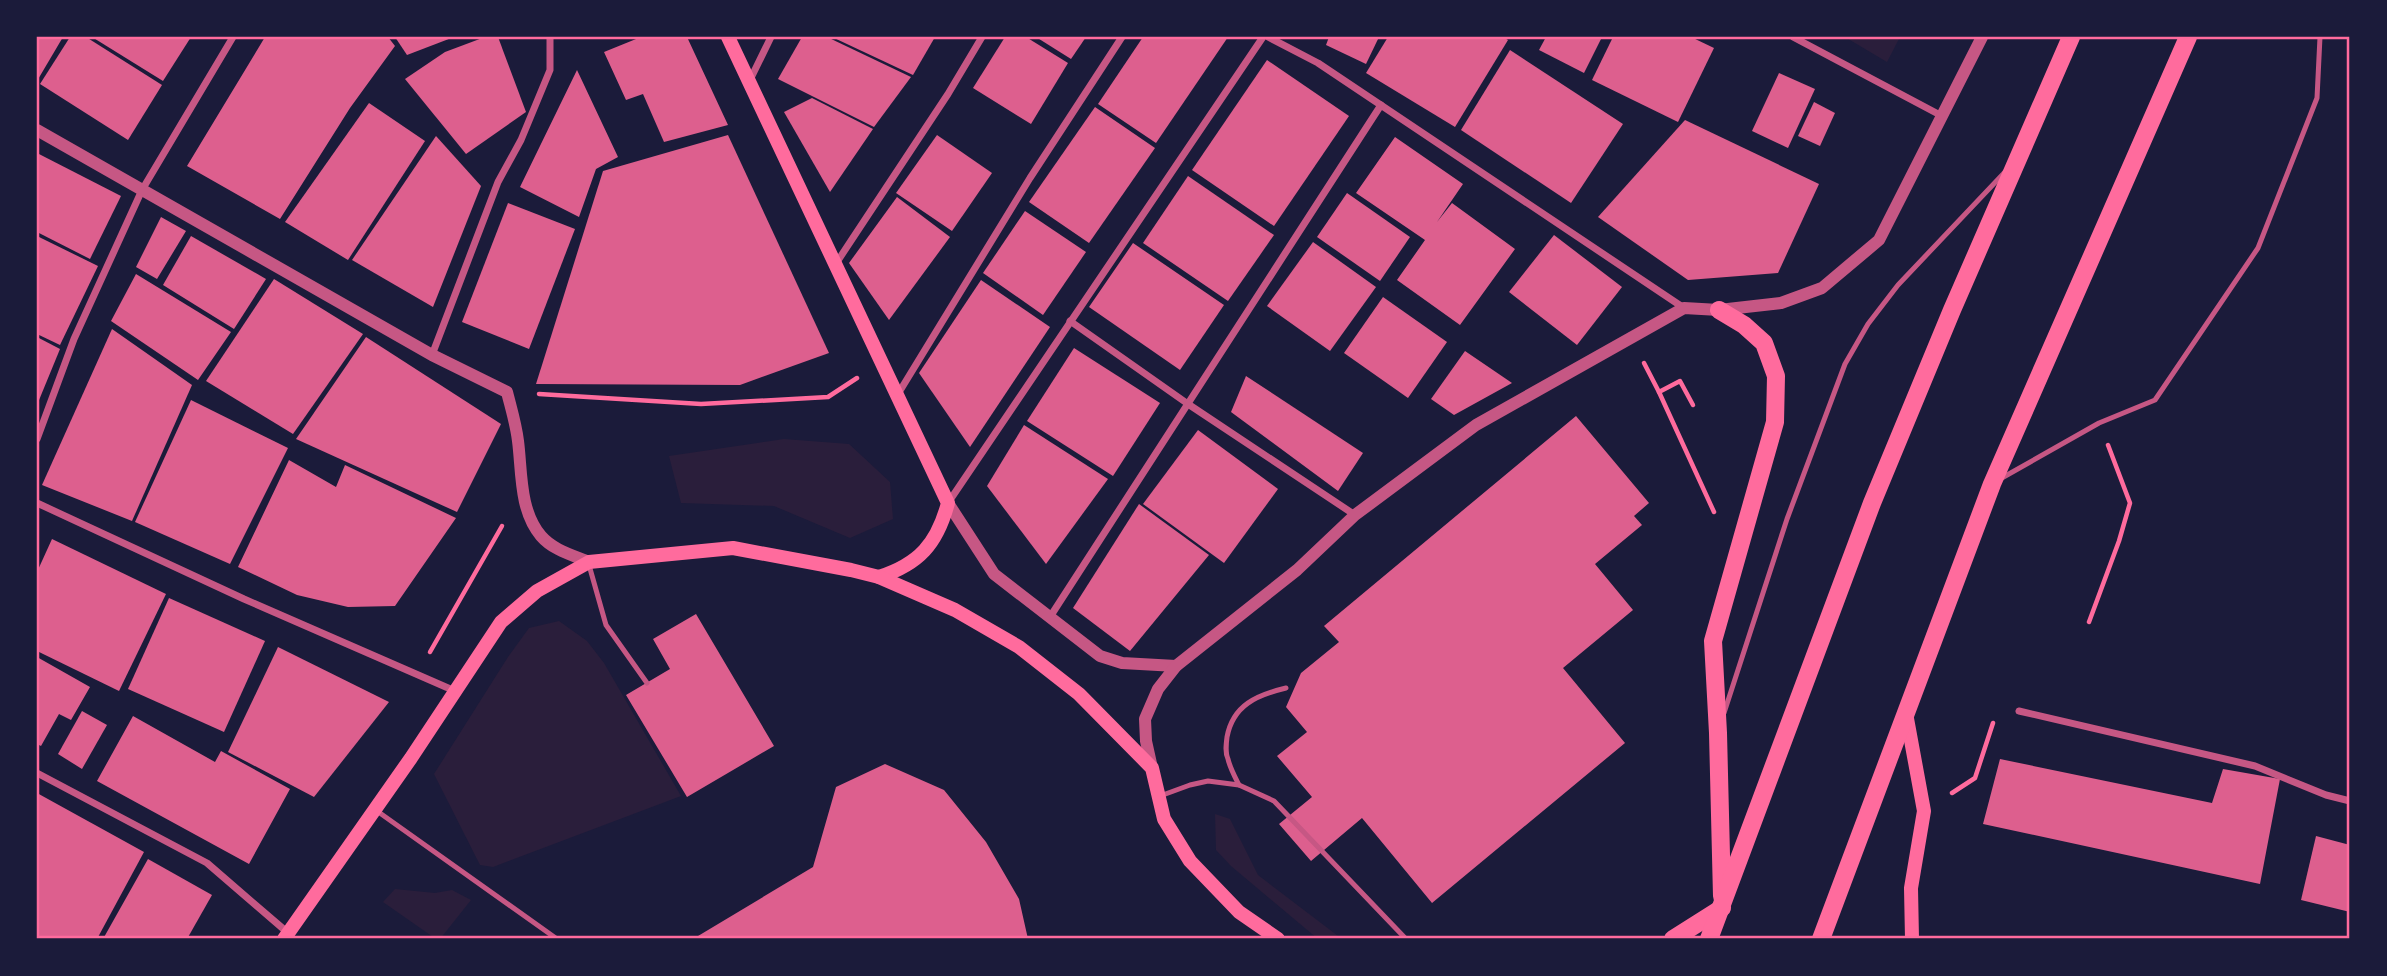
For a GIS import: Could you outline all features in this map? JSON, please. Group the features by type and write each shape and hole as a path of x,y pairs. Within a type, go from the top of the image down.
{"main road":[{"path":"728,37 948,503 942,527 932,543 918,558 897,571 879,577"},
{"path":"1709,939 1872,503 1952,310 2071,37"},
{"path":"1821,939 1992,484 2188,37"},
{"path":"1720,310 1744,325 1764,343 1776,376 1775,422 1713,641 1722,908"},
{"path":"286,937 501,622 537,591 589,562 733,548 879,577 956,610 1019,647 1079,694 1152,768 1164,819 1190,861 1240,912 1278,939"},
{"path":"1905,710 1924,811 1911,887 1912,939"},
{"path":"1673,939 1722,908"}],"street":[{"path":"37,439 74,339 142,190 233,37"},
{"path":"432,355 498,182 521,141 550,70 550,37"},
{"path":"750,80 771,37"},
{"path":"835,265 948,94 982,37"},
{"path":"897,395 1030,178 1122,37"},
{"path":"1176,666 1122,663 1100,656 994,574 948,503 1266,37 1318,63 1684,308 1720,310 1781,303 1822,288 1879,240 1982,37"},
{"path":"1793,37 1943,117"},
{"path":"1050,617 1381,105"},
{"path":"37,130 432,355 507,392 518,438 529,517 541,536 562,552 589,562"},
{"path":"1152,768 1146,741 1145,719 1158,689 1176,666 1256,604 1355,515 1476,425 1684,308"},
{"path":"1070,321 1188,404 1355,515"},
{"path":"37,503 244,599 455,691"},
{"path":"2020,711 2255,766 2326,795 2350,800"},
{"path":"37,773 207,863 286,937"}],"lane":[{"path":"1992,484 2099,423 2155,401 2258,248 2316,98 2320,37"},
{"path":"1718,733 1787,519 1845,364 1868,324 1898,285 2019,157"},
{"path":"589,562 606,625 647,683"},
{"path":"1239,785 1227,757 1226,744 1230,725 1242,705 1264,694 1286,688"},
{"path":"1158,796 1208,781 1239,785 1274,801 1406,939"},
{"path":"375,809 557,939"}],"path":[{"path":"1630,337 1659,392 1714,512"},
{"path":"507,392 701,404 828,397 883,362"},
{"path":"1659,392 1680,381 1693,405"},
{"path":"2089,622 2130,503 2099,423"},
{"path":"417,675 523,489"},
{"path":"1975,778 1994,722 2020,711"}],"shaded area":[{"path":"1845,37 1900,37 1887,62"},
{"path":"784,439 849,444 890,482 893,519 850,538 774,506 681,503 669,456"},
{"path":"559,621 587,641 604,663 681,796 493,867 480,865 434,774 529,628"},
{"path":"1215,814 1230,819 1258,875 1342,939 1318,939 1231,866 1216,850"},
{"path":"395,889 435,893 452,890 471,900 440,939 436,939 383,902"}],"building":[{"path":"37,37 63,37 37,81"},
{"path":"70,37 86,37 162,85 128,140 40,84"},
{"path":"92,37 191,37 163,81"},
{"path":"265,37 388,37 395,46 350,108 280,219 187,166"},
{"path":"395,37 454,37 407,55"},
{"path":"485,37 498,37 526,112 466,154 405,79 445,52"},
{"path":"641,37 687,37 728,125 664,142 643,94 626,100 604,52"},
{"path":"802,37 827,37 911,77 874,127 778,79"},
{"path":"832,37 935,37 913,75"},
{"path":"1005,37 1026,37 1068,63 1031,124 973,88"},
{"path":"1036,37 1086,37 1071,59"},
{"path":"1143,37 1228,37 1156,143 1098,104"},
{"path":"1329,37 1379,37 1366,64 1326,45"},
{"path":"1388,37 1503,37 1508,40 1455,127 1366,73"},
{"path":"1546,37 1602,37 1584,73 1539,50"},
{"path":"1613,37 1691,37 1714,48 1678,122 1592,80"},
{"path":"1510,50 1623,124 1571,203 1461,130"},
{"path":"1267,60 1349,116 1274,226 1192,170"},
{"path":"577,70 618,157 596,169 579,217 520,187"},
{"path":"1779,73 1815,89 1788,148 1752,131"},
{"path":"812,98 873,129 830,192 784,112"},
{"path":"1814,102 1835,113 1820,146 1798,136"},
{"path":"369,103 425,141 348,260 285,222"},
{"path":"1095,107 1155,148 1089,243 1029,202"},
{"path":"1685,120 1819,184 1778,273 1688,280 1598,217"},
{"path":"728,135 829,353 740,385 536,384 603,171"},
{"path":"937,135 992,173 952,231 896,193"},
{"path":"436,136 481,186 433,307 352,260"},
{"path":"1395,137 1463,184 1437,222 1452,203 1515,249 1460,325 1397,280 1425,240 1356,193"},
{"path":"37,153 121,196 90,259 37,232"},
{"path":"1188,176 1274,235 1228,301 1143,243"},
{"path":"1347,193 1410,237 1380,281 1317,237"},
{"path":"897,197 950,237 889,320 849,263"},
{"path":"508,203 575,229 529,349 462,322"},
{"path":"1025,211 1086,252 1043,315 983,273"},
{"path":"161,217 186,231 157,279 136,267"},
{"path":"1554,235 1622,287 1577,345 1509,292"},
{"path":"37,236 98,266 60,345 37,334"},
{"path":"191,236 266,279 234,329 163,285"},
{"path":"1313,242 1376,287 1330,351 1267,306"},
{"path":"1133,243 1224,305 1180,370 1089,307"},
{"path":"136,274 231,332 198,380 111,321"},
{"path":"274,279 363,334 293,434 206,381"},
{"path":"981,280 1050,327 970,447 919,373"},
{"path":"1383,297 1447,342 1408,398 1344,353"},
{"path":"112,329 192,385 132,521 42,485"},
{"path":"37,337 60,349 37,405"},
{"path":"366,337 501,424 457,512 296,439"},
{"path":"1074,348 1160,403 1113,476 1027,421"},
{"path":"1465,351 1512,383 1454,415 1431,399"},
{"path":"1246,376 1363,453 1338,491 1231,412"},
{"path":"191,400 288,448 230,564 135,522"},
{"path":"1576,416 1649,503 1634,516 1642,525 1595,564 1633,610 1563,668 1625,743 1432,903 1362,818 1311,861 1279,824 1312,797 1277,756 1307,732 1286,707 1301,673 1339,642 1324,626"},
{"path":"1024,425 1108,479 1046,564 987,486"},
{"path":"1198,430 1278,489 1224,563 1143,504"},
{"path":"289,460 336,487 345,465 456,518 395,606 348,607 297,595 238,567"},
{"path":"1139,504 1209,555 1130,651 1073,608"},
{"path":"52,539 166,594 119,691 37,651 37,572"},
{"path":"169,598 265,641 224,732 128,689"},
{"path":"696,614 774,746 687,797 626,695 670,669 653,639"},
{"path":"278,647 389,702 314,797 228,752"},
{"path":"37,657 90,687 71,720 59,714 41,746 37,744"},
{"path":"82,711 107,725 82,769 58,754"},
{"path":"133,716 215,762 221,751 290,789 249,864 97,781"},
{"path":"2000,759 2212,803 2223,769 2280,779 2260,884 1983,824"},
{"path":"885,764 944,790 986,842 1019,899 1028,939 693,939 813,867 836,787"},
{"path":"37,793 144,852 97,939 37,939"},
{"path":"2316,836 2350,845 2350,912 2301,900"},
{"path":"148,859 212,895 187,939 103,939"}]}
